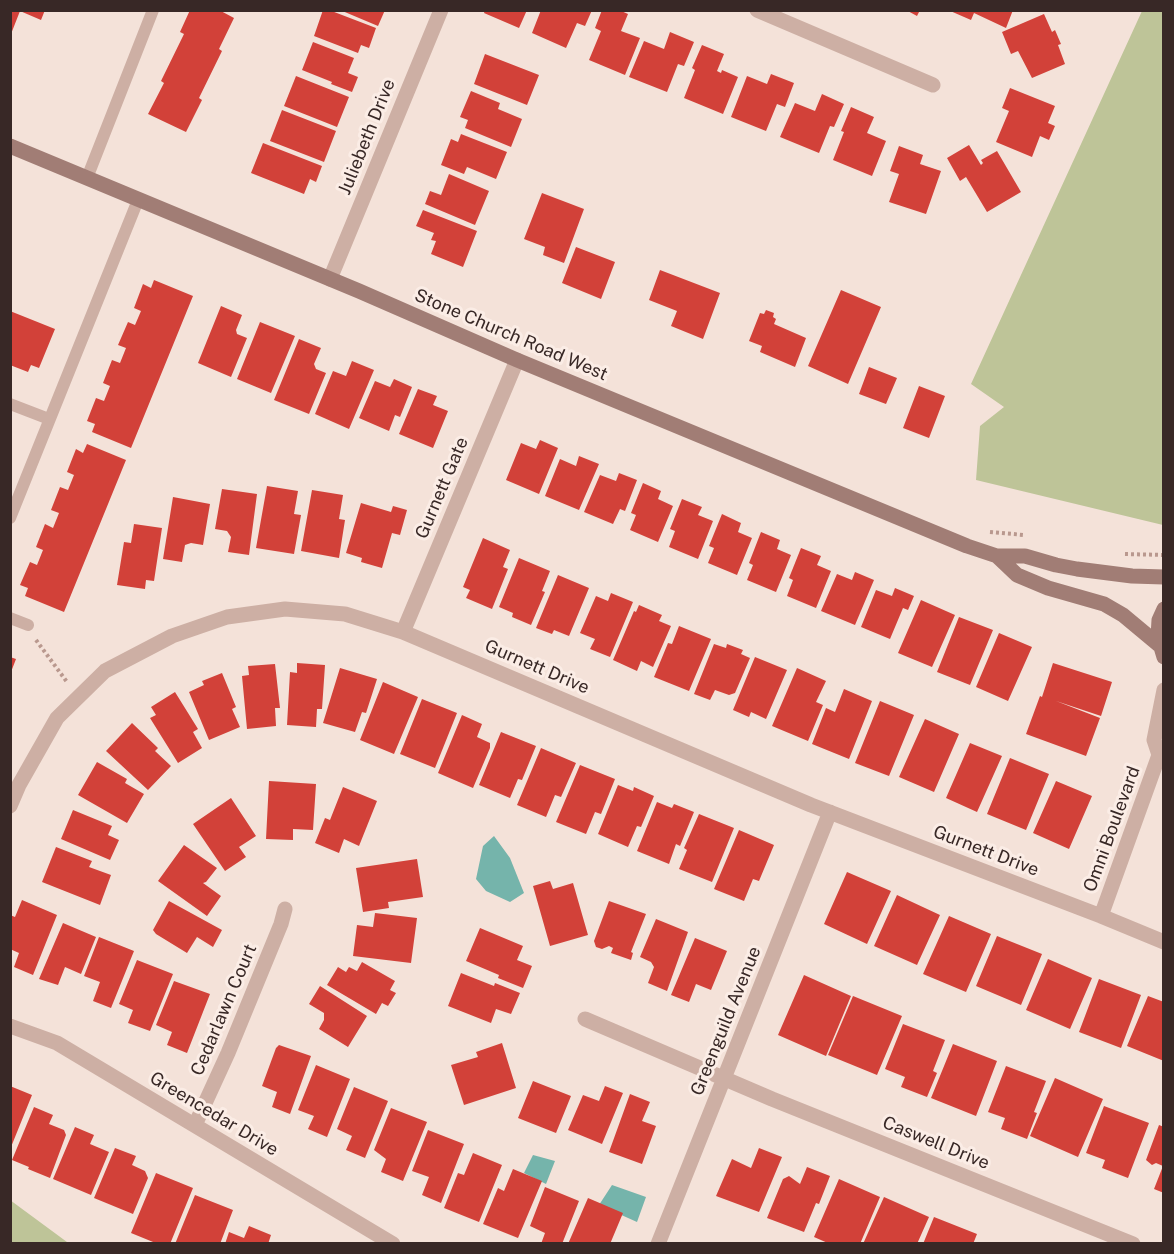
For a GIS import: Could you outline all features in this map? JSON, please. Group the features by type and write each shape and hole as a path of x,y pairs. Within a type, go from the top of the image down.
{"main road":[{"name":"Stone Church Road West","path":"10,146 330,279 517,360 967,546 997,556"},
{"path":"997,556 1025,556 1077,569 1132,576 1164,577"},
{"path":"997,556 1017,575 1048,588 1104,604 1123,615 1161,651"},
{"path":"1161,651 1158,628 1164,609"}],"street":[{"name":"Juliebeth Drive","path":"330,279 441,10"},
{"path":"756,10 933,85"},
{"name":"Gurnett Gate","path":"403,632 517,360"},
{"name":"Gurnett Drive","path":"10,806 19,785 57,718 105,671 172,636 227,616 285,609 345,614 403,632 830,812 1164,942"},
{"name":"Omni Boulevard","path":"1101,916 1161,754 1154,740 1164,690"},
{"name":"Greenguild Avenue","path":"658,1244 830,812"},
{"name":"Cedarlawn Court","path":"195,1125 228,1053 281,924 285,909"},
{"name":"Caswell Drive","path":"585,1019 783,1103 1133,1244"},
{"name":"Greencedar Drive","path":"10,1026 57,1043 393,1244"}],"lane":[{"path":"87,178 153,10"},
{"path":"10,518 138,200"},
{"path":"10,404 49,419"},
{"path":"10,618 28,625"}],"path":[{"path":"995,532 1028,537"},
{"path":"1118,554 1164,555"},
{"path":"28,625 34,637 78,697"}],"green space":[{"path":"1142,11 1164,11 1163,525 976,480 980,426 1004,407 971,384"},
{"path":"10,1200 67,1242 70,1243 11,1243"}],"water":[{"path":"494,836 510,858 524,893 510,902 486,891 476,879 483,846"},
{"path":"533,1155 555,1161 546,1184 524,1173"},
{"path":"612,1185 646,1197 637,1222 599,1205"}],"building":[{"path":"10,10 45,10 41,20 20,11 11,34"},
{"path":"190,10 219,10 234,18 219,49 222,51 199,98 202,100 186,132 148,114 164,83 161,81 184,34 180,32"},
{"path":"323,10 329,10 376,28 369,48 361,45 358,53 314,36"},
{"path":"340,10 385,10 378,26"},
{"path":"485,10 527,10 519,28 484,13"},
{"path":"541,10 592,10 585,26 577,23 566,48 532,33"},
{"path":"602,10 619,10 628,14 621,31 640,38 625,75 589,60 601,31 595,28"},
{"path":"906,10 920,10 917,16"},
{"path":"948,10 1013,10 1006,28 974,13 971,20"},
{"path":"1044,14 1052,32 1055,30 1061,44 1058,45 1065,64 1032,78 1018,51 1011,54 1002,32"},
{"path":"670,32 694,42 684,66 678,64 667,92 629,77 644,41 664,49"},
{"path":"313,42 354,58 348,73 358,77 352,92 302,70"},
{"path":"702,45 724,54 717,71 721,73 722,70 738,77 723,114 684,98 695,70 692,68"},
{"path":"485,54 539,75 527,105 474,84"},
{"path":"771,74 794,83 785,107 777,104 766,131 731,117 747,76 767,84"},
{"path":"296,76 349,97 337,127 284,106"},
{"path":"1010,88 1055,106 1048,123 1055,126 1049,140 1040,136 1032,157 996,142 1009,111 1002,108"},
{"path":"471,91 500,103 498,109 522,119 511,147 465,128 468,120 460,117"},
{"path":"822,94 844,104 834,127 830,126 819,153 780,137 795,103 815,111"},
{"path":"851,107 874,117 867,133 886,141 872,176 833,160"},
{"path":"282,110 336,131 324,162 270,141"},
{"path":"461,134 507,152 496,179 467,167 464,174 441,165 451,139 458,142"},
{"path":"263,143 322,166 316,182 310,179 304,194 251,173"},
{"path":"969,145 981,165 983,163 981,160 997,151 1021,192 987,212 966,177 960,181 947,158"},
{"path":"899,146 923,155 920,164 941,171 926,214 889,202 899,174 890,171"},
{"path":"449,174 489,191 475,225 425,204 430,191 441,195"},
{"path":"542,193 584,209 564,263 543,255 545,247 524,239"},
{"path":"423,210 477,231 463,267 431,254 436,241 431,240 434,233 416,226"},
{"path":"576,247 615,262 601,299 562,283"},
{"path":"660,270 720,293 703,339 671,326 677,311 649,300"},
{"path":"154,280 193,296 131,448 92,432 95,424 87,421 96,398 104,401 110,386 103,383 112,360 120,363 126,348 118,345 128,322 135,325 141,311 134,308 143,284 151,288"},
{"path":"841,290 881,307 848,384 808,366"},
{"path":"221,306 242,315 236,330 237,334 247,338 231,377 198,363"},
{"path":"766,310 774,313 773,317 776,319 774,324 806,338 795,367 760,352 762,346 749,341 760,313 764,314"},
{"path":"10,311 55,329 39,368 31,365 28,372 10,365"},
{"path":"260,322 295,336 271,393 237,379"},
{"path":"299,339 321,348 314,364 316,369 326,373 309,414 274,400"},
{"path":"352,361 374,370 349,429 315,414 333,371 346,376"},
{"path":"869,367 897,378 886,404 859,394"},
{"path":"394,379 412,387 400,417 395,415 389,431 359,418 375,381 390,387"},
{"path":"919,386 945,396 929,438 903,428"},
{"path":"418,389 437,396 433,405 448,411 433,448 399,434"},
{"path":"540,440 558,448 539,494 506,480 521,443 536,449"},
{"path":"87,444 126,460 64,612 25,596 28,588 20,585 30,562 37,565 43,550 36,547 45,524 53,528 59,513 51,510 60,487 68,490 74,475 67,472 76,449 83,453"},
{"path":"579,456 599,464 579,510 545,496 560,459 576,466"},
{"path":"619,473 637,480 625,511 620,509 613,524 584,512 600,475 616,481"},
{"path":"643,483 661,491 658,499 673,506 658,542 630,530 636,515 631,513"},
{"path":"267,486 298,491 294,514 301,515 294,554 256,548"},
{"path":"222,489 257,494 249,555 228,552 231,537 227,531 215,529"},
{"path":"312,490 343,495 339,519 345,520 339,558 301,551"},
{"path":"173,497 210,504 203,545 191,543 185,545 182,562 163,559"},
{"path":"682,499 702,507 698,515 713,521 698,559 669,547 675,531 670,529"},
{"path":"361,503 391,512 393,506 407,510 400,535 392,533 382,568 361,562 362,558 346,553"},
{"path":"722,514 741,523 738,532 752,538 737,575 708,563 714,548 709,546"},
{"path":"134,524 162,528 154,581 146,580 145,589 117,585 124,542 131,543"},
{"path":"761,532 780,540 777,549 791,555 776,592 747,580 753,565 749,563"},
{"path":"483,538 510,550 503,567 508,569 492,609 466,598 470,590 463,587"},
{"path":"801,548 821,556 817,565 831,571 816,608 787,596 793,580 789,578"},
{"path":"519,558 550,571 542,591 545,592 531,625 512,617 513,613 499,607"},
{"path":"855,572 874,580 855,625 821,611 837,574 852,580"},
{"path":"558,575 589,588 569,636 554,630 552,634 536,628"},
{"path":"895,588 914,596 908,610 903,608 890,639 861,627 876,590 892,596"},
{"path":"611,593 633,602 610,657 590,649 595,639 580,633 596,596 608,601"},
{"path":"921,600 955,615 932,667 898,653"},
{"path":"639,605 662,615 659,621 671,626 653,667 641,661 637,671 613,660 634,611 636,612"},
{"path":"959,617 993,630 970,685 937,672"},
{"path":"679,626 711,639 689,691 654,677 668,643 672,644"},
{"path":"999,633 1032,647 1008,701 976,687"},
{"path":"714,644 726,648 727,644 743,650 741,654 750,658 735,693 729,695 715,690 710,700 694,694"},
{"path":"10,657 16,659 11,672 10,672"},
{"path":"755,657 787,670 766,719 751,712 749,717 733,710"},
{"path":"297,663 325,665 322,709 317,709 316,727 287,725 290,672 297,673"},
{"path":"1053,663 1112,682 1101,716 1056,701 1100,718 1086,756 1026,734 1040,696 1042,697"},
{"path":"275,664 280,708 275,708 276,726 247,729 242,676 249,675 248,666"},
{"path":"340,668 377,679 366,713 362,712 355,732 323,723"},
{"path":"797,668 826,681 816,702 823,705 808,741 772,726"},
{"path":"222,673 236,707 232,709 240,727 209,740 189,692 204,685 202,681"},
{"path":"383,682 418,697 394,754 360,740"},
{"path":"844,689 872,701 849,759 812,744 826,708 835,712"},
{"path":"175,692 198,729 193,732 202,748 178,763 150,718 156,715 151,707"},
{"path":"422,699 457,713 435,768 400,754"},
{"path":"880,701 914,715 889,776 855,763"},
{"path":"462,715 482,724 477,737 490,743 473,788 438,773"},
{"path":"925,719 959,734 934,792 899,777"},
{"path":"132,723 158,748 155,751 171,766 148,790 106,751"},
{"path":"501,732 536,746 522,780 518,779 510,798 479,785"},
{"path":"970,743 1002,756 977,812 946,798"},
{"path":"541,748 576,763 561,797 555,795 546,817 517,805"},
{"path":"1010,758 1049,774 1026,830 987,814"},
{"path":"97,762 127,779 125,783 144,794 127,823 78,795"},
{"path":"580,765 615,779 601,814 595,812 586,834 556,822"},
{"path":"269,781 316,784 313,830 293,829 293,840 266,839"},
{"path":"1056,781 1092,796 1069,849 1033,833"},
{"path":"618,785 633,791 634,787 654,796 641,827 637,826 628,847 598,834"},
{"path":"343,787 377,801 359,846 344,839 339,853 315,843 325,818 330,820"},
{"path":"231,798 256,836 239,847 246,857 225,871 193,824"},
{"path":"657,802 672,808 674,804 694,812 680,846 676,844 669,864 637,851"},
{"path":"73,810 112,826 108,835 119,840 110,860 61,839"},
{"path":"699,814 734,828 712,882 679,869 687,850 684,848"},
{"path":"739,830 774,845 759,881 753,879 744,901 714,889"},
{"path":"184,845 217,868 203,883 221,896 207,916 158,881"},
{"path":"56,847 92,861 89,867 111,875 100,905 42,882"},
{"path":"417,859 423,897 388,902 389,908 363,912 356,868"},
{"path":"847,872 891,891 867,944 824,924"},
{"path":"550,881 553,889 573,883 588,935 550,946 533,886"},
{"path":"897,895 940,915 917,965 874,946"},
{"path":"22,900 57,915 33,975 14,967 19,953 10,949 10,915 15,917"},
{"path":"169,901 222,930 213,947 197,937 187,953 156,934 153,930"},
{"path":"609,901 646,914 631,952 633,953 631,960 611,953 613,948 609,946 602,949 596,947 594,941"},
{"path":"375,913 417,918 411,963 353,956 357,925 373,927"},
{"path":"949,916 991,934 966,992 923,974"},
{"path":"656,919 688,932 667,991 648,983 654,967 651,962 640,957"},
{"path":"63,923 96,937 81,974 65,967 58,985 39,979"},
{"path":"480,928 523,946 517,960 532,966 523,988 466,961"},
{"path":"997,936 1042,954 1021,1005 976,986"},
{"path":"99,937 134,951 111,1008 93,1001 100,982 84,976"},
{"path":"695,938 727,951 711,990 696,984 689,1002 671,995"},
{"path":"1048,959 1092,978 1070,1029 1026,1010"},
{"path":"137,960 173,974 150,1031 128,1023 133,1010 119,1004"},
{"path":"362,962 395,981 390,990 396,993 388,1006 382,1003 376,1014 327,985 338,967 346,972 349,967 357,971"},
{"path":"461,973 520,993 511,1014 496,1009 491,1023 448,1006"},
{"path":"804,975 851,996 826,1056 778,1035"},
{"path":"1099,979 1141,995 1121,1048 1079,1032"},
{"path":"174,981 210,994 187,1053 167,1045 172,1032 156,1025"},
{"path":"320,986 367,1016 348,1047 319,1029 324,1020 324,1013 309,1004"},
{"path":"853,996 902,1016 877,1075 828,1055"},
{"path":"1148,996 1164,1002 1164,1061 1127,1046"},
{"path":"903,1024 945,1040 933,1071 937,1073 927,1097 901,1087 905,1077 885,1069"},
{"path":"502,1043 516,1088 464,1105 451,1065 478,1057 476,1052"},
{"path":"953,1044 997,1061 976,1116 931,1098"},
{"path":"279,1045 311,1056 290,1114 272,1107 277,1092 262,1086"},
{"path":"316,1065 350,1079 327,1137 308,1129 314,1116 298,1110"},
{"path":"1006,1066 1046,1081 1027,1139 1001,1129 1005,1118 988,1112"},
{"path":"1055,1078 1103,1099 1078,1157 1030,1136"},
{"path":"533,1081 571,1096 556,1133 518,1118"},
{"path":"10,1086 32,1095 11,1147 10,1147"},
{"path":"605,1086 623,1093 602,1144 568,1130 583,1095 599,1101"},
{"path":"354,1087 388,1101 365,1158 346,1150 352,1136 337,1129"},
{"path":"630,1094 650,1102 642,1121 656,1126 642,1164 609,1152"},
{"path":"1104,1106 1149,1123 1128,1178 1102,1168 1105,1160 1086,1153"},
{"path":"34,1107 53,1115 49,1124 64,1130 66,1135 50,1178 12,1160"},
{"path":"391,1108 427,1122 403,1181 381,1172 386,1159 374,1150"},
{"path":"1159,1125 1164,1127 1164,1193 1154,1189 1163,1166 1156,1163 1152,1165 1146,1160"},
{"path":"75,1127 94,1135 90,1144 109,1152 91,1195 53,1179"},
{"path":"428,1130 464,1144 441,1203 422,1195 429,1177 412,1171"},
{"path":"115,1148 136,1156 132,1165 145,1171 148,1178 133,1214 94,1198"},
{"path":"759,1148 782,1157 759,1212 716,1196 732,1159 751,1168"},
{"path":"473,1153 502,1165 479,1222 444,1208 458,1173 464,1175"},
{"path":"807,1167 830,1176 819,1204 816,1203 804,1232 767,1218 783,1179 789,1176 800,1184"},
{"path":"513,1169 542,1181 518,1238 483,1224 498,1188 504,1191"},
{"path":"156,1173 193,1188 170,1244 158,1244 131,1233"},
{"path":"839,1179 880,1197 860,1244 830,1244 814,1237"},
{"path":"545,1187 579,1201 562,1244 541,1244 545,1233 530,1226"},
{"path":"195,1195 233,1210 220,1244 175,1244"},
{"path":"884,1197 929,1217 917,1244 863,1244"},
{"path":"588,1198 623,1213 610,1244 568,1244"},
{"path":"934,1217 977,1234 973,1244 923,1244"},
{"path":"249,1226 271,1235 268,1244 225,1244 229,1232 244,1238"}]}
